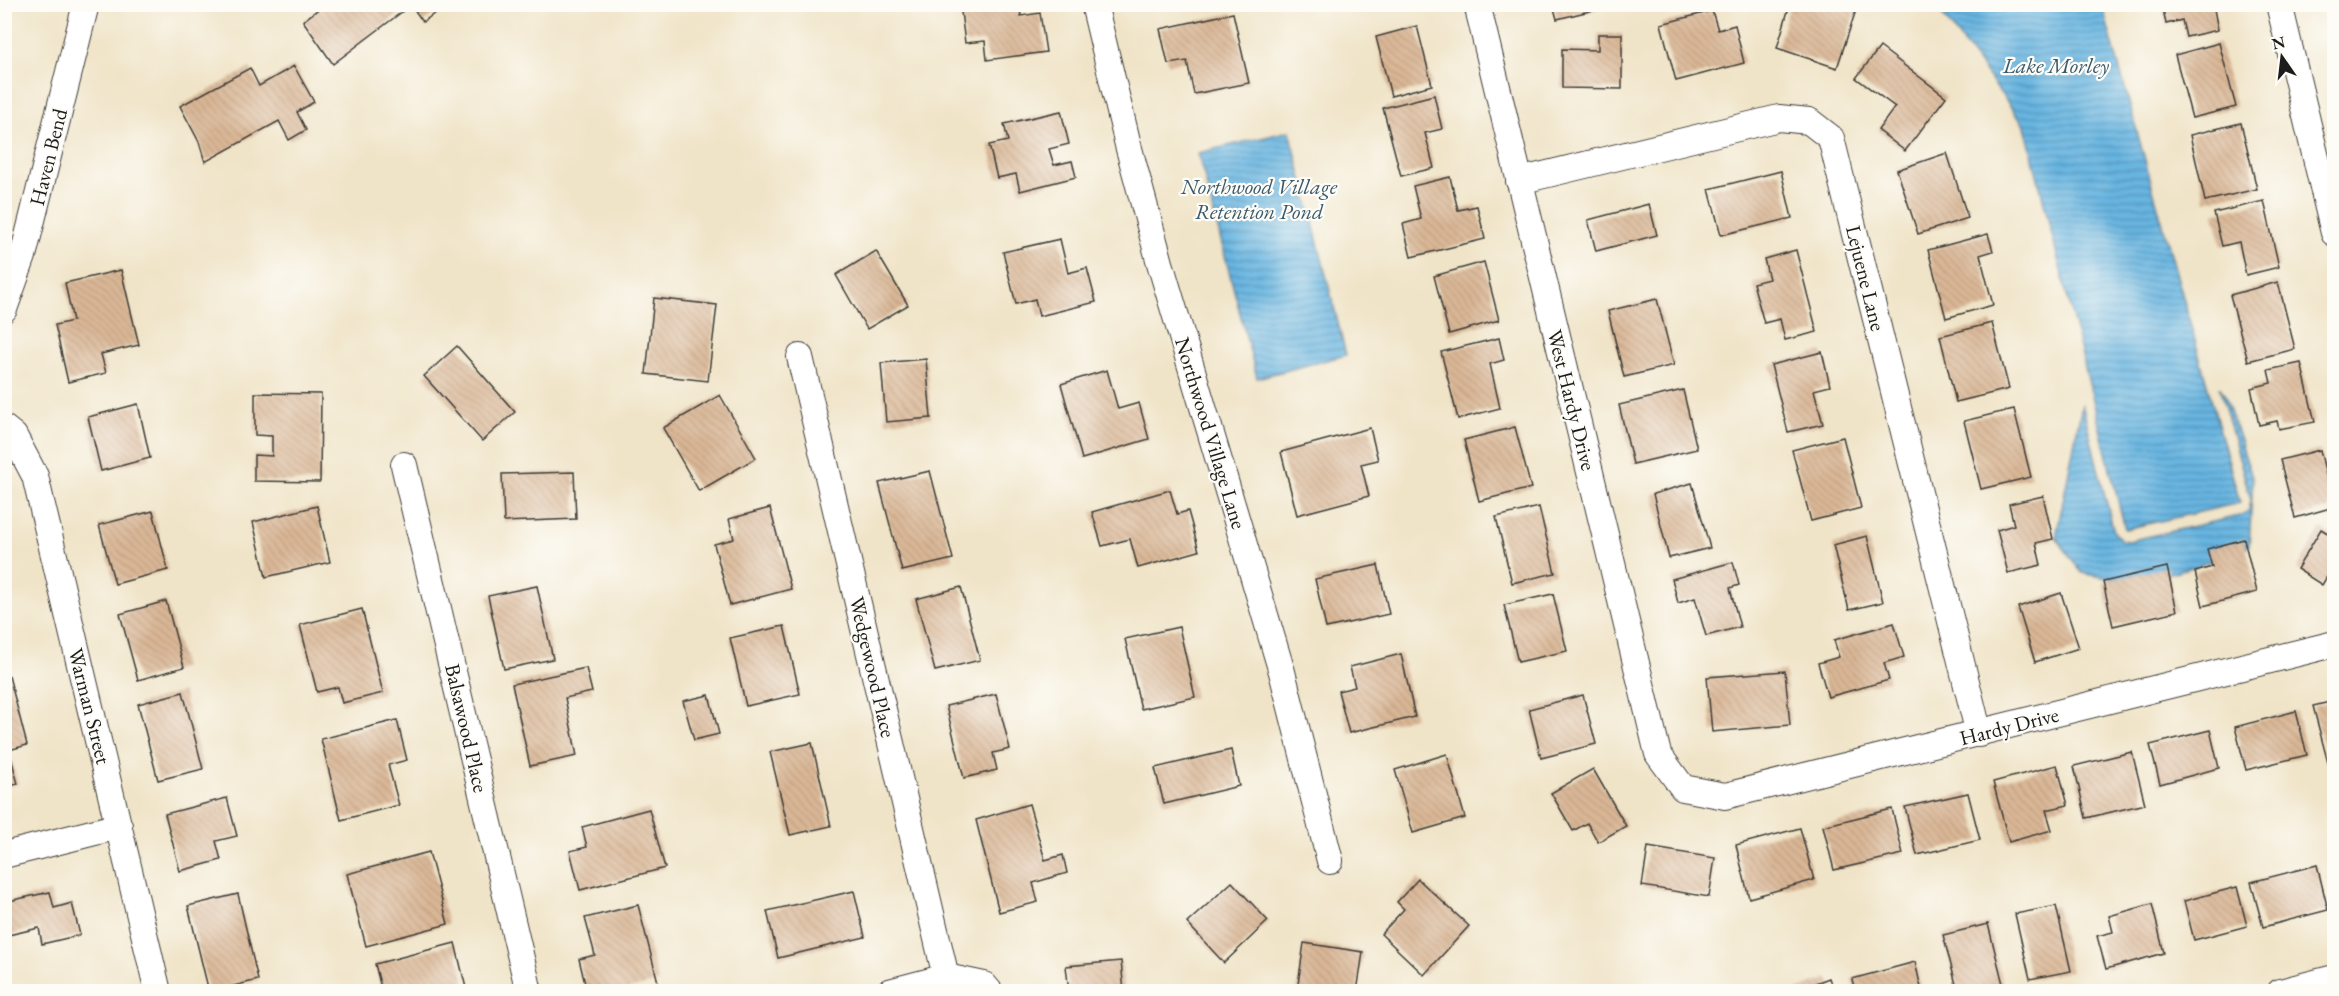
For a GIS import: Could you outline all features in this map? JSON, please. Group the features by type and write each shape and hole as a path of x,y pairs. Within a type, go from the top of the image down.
{"street":[{"name":"Haven Bend","path":"4,309 23,256 86,4"},
{"name":"Northwood Village Lane","path":"1095,4 1128,145 1157,252 1282,672 1330,861"},
{"name":"West Hardy Drive","path":"1477,4 1658,754 1683,788"},
{"path":"2279,4 2334,233"},
{"name":"Lejuene Lane","path":"1519,181 1779,118 1809,122 1831,138 1979,734"},
{"name":"Wedgewood Place","path":"800,357 946,977"},
{"name":"Warman Street","path":"4,428 14,436 34,476 158,992"},
{"name":"Balsawood Place","path":"404,465 529,992"},
{"name":"Hardy Drive","path":"1683,788 1725,796 2334,645"},
{"path":"4,855 119,826"},
{"path":"889,992 946,977 984,985 990,992"},
{"path":"2280,992 2334,978"}],"water":[{"name":"Lake Morley","path":"1935,5 2102,5 2240,503 2125,529 2025,126"},
{"name":"Northwood Village Retention Pond","path":"1290,131 1346,355 1257,378 1198,153"},
{"path":"2219,386 2225,395 2253,480 2249,546 2204,564 2155,576 2118,579 2082,573 2056,537 2082,404 2114,532 2121,540 2128,541 2243,515 2249,511 2251,500"}],"building":[{"path":"325,4 447,4 423,22 411,5 333,64 303,21"},
{"path":"960,4 1019,4 1021,16 1040,13 1046,52 987,60 985,41 965,43"},
{"path":"1790,4 1837,4 1856,10 1837,68 1777,48"},
{"path":"2162,4 2213,4 2218,30 2186,37 2182,20 2166,24"},
{"path":"1553,5 1597,5 1598,9 1557,19"},
{"path":"4,6 10,8 5,26 4,26"},
{"path":"1712,11 1718,30 1735,25 1744,63 1676,81 1661,24"},
{"path":"1233,13 1249,83 1194,94 1187,61 1168,64 1160,29"},
{"path":"1417,26 1432,85 1391,96 1376,37"},
{"path":"1598,34 1622,34 1622,89 1562,88 1562,49 1598,50"},
{"path":"2219,43 2236,107 2192,118 2175,55"},
{"path":"1880,47 1946,97 1905,151 1878,130 1895,107 1856,78"},
{"path":"294,66 314,102 297,112 306,130 289,140 279,121 205,162 199,142 180,106 250,68 259,86"},
{"path":"1434,95 1442,129 1425,133 1434,168 1401,176 1383,108"},
{"path":"1061,111 1069,144 1049,149 1054,165 1072,161 1076,177 1020,191 1016,174 997,178 989,145 1008,141 1004,124"},
{"path":"2241,123 2257,189 2205,201 2190,135"},
{"path":"1947,153 1968,218 1918,234 1897,170"},
{"path":"1781,171 1792,218 1721,235 1709,189"},
{"path":"1450,177 1458,210 1477,206 1485,239 1411,257 1403,224 1421,219 1413,186"},
{"path":"2264,201 2279,267 2246,275 2239,242 2222,246 2214,213"},
{"path":"1649,204 1657,235 1596,251 1588,220"},
{"path":"1988,234 1993,251 1980,255 1993,305 1946,318 1928,250"},
{"path":"1060,239 1068,273 1087,268 1096,302 1039,316 1035,299 1016,304 1003,252"},
{"path":"1796,250 1817,332 1785,340 1780,319 1764,323 1753,283 1769,279 1764,259"},
{"path":"876,251 908,305 867,329 836,275"},
{"path":"1484,262 1499,320 1449,334 1434,276"},
{"path":"121,270 139,345 101,354 106,373 68,382 55,325 73,321 65,283"},
{"path":"2278,282 2295,349 2248,361 2230,295"},
{"path":"654,298 717,305 708,381 646,374"},
{"path":"1657,299 1674,365 1624,377 1608,311"},
{"path":"1992,323 2009,389 1956,402 1940,336"},
{"path":"1499,338 1504,360 1490,364 1500,408 1458,419 1441,352"},
{"path":"457,346 515,412 482,441 424,376"},
{"path":"1822,352 1830,386 1814,390 1823,424 1788,432 1771,365"},
{"path":"926,359 931,418 886,422 881,363"},
{"path":"2301,363 2315,422 2279,429 2277,421 2259,425 2251,388 2271,383 2268,370"},
{"path":"1107,370 1118,409 1139,403 1149,439 1082,459 1061,384"},
{"path":"1683,390 1697,449 1633,464 1619,405"},
{"path":"255,393 321,394 320,482 254,481 254,455 272,456 272,436 255,435"},
{"path":"720,395 756,458 699,491 663,428"},
{"path":"138,404 150,458 101,471 88,417"},
{"path":"2014,409 2031,477 1981,489 1964,421"},
{"path":"1515,427 1531,488 1479,501 1464,440"},
{"path":"1370,428 1378,460 1361,464 1369,496 1297,515 1281,452"},
{"path":"1843,437 1861,508 1811,521 1792,450"},
{"path":"2320,450 2334,507 2295,518 2280,460"},
{"path":"930,471 953,559 902,571 879,483"},
{"path":"574,472 576,519 504,522 502,474"},
{"path":"1692,483 1710,548 1669,558 1653,494"},
{"path":"1170,490 1177,514 1188,511 1199,551 1138,568 1130,539 1102,546 1092,512"},
{"path":"2043,496 2053,539 2036,543 2041,565 2008,573 1997,530 2014,525 2009,504"},
{"path":"317,506 330,562 266,577 253,522"},
{"path":"1539,507 1555,573 1512,583 1496,517"},
{"path":"770,508 791,589 730,605 714,544 734,539 729,519"},
{"path":"153,511 168,570 115,584 99,525"},
{"path":"2321,529 2334,537 2334,565 2322,585 2297,569"},
{"path":"1867,536 1883,602 1849,610 1833,545"},
{"path":"2244,539 2257,592 2203,606 2195,572 2212,567 2207,549"},
{"path":"1733,562 1739,585 1730,588 1740,627 1706,636 1695,598 1678,603 1672,579"},
{"path":"1378,565 1389,614 1326,628 1315,579"},
{"path":"2167,567 2177,611 2113,626 2103,582"},
{"path":"537,586 553,659 504,669 488,596"},
{"path":"961,587 980,660 935,671 916,599"},
{"path":"2061,593 2079,648 2035,662 2018,607"},
{"path":"1553,594 1567,651 1518,662 1504,605"},
{"path":"166,601 184,667 138,680 120,614"},
{"path":"362,609 383,693 342,703 338,687 317,692 300,625"},
{"path":"1894,623 1904,657 1884,663 1889,680 1828,697 1818,663 1839,657 1834,640"},
{"path":"784,626 800,694 746,706 730,638"},
{"path":"1179,627 1195,697 1141,709 1125,639"},
{"path":"1401,654 1415,717 1349,733 1338,691 1355,687 1350,667"},
{"path":"586,668 592,692 565,698 577,756 530,766 512,684"},
{"path":"1785,671 1790,725 1712,732 1707,677"},
{"path":"9,676 27,745 9,750 18,784 4,787 4,677"},
{"path":"183,692 203,769 158,780 138,704"},
{"path":"996,694 1010,749 993,753 997,770 964,778 946,706"},
{"path":"709,695 719,734 694,740 683,701"},
{"path":"1583,695 1596,744 1541,758 1529,709"},
{"path":"2334,701 2334,762 2328,763 2313,706"},
{"path":"2296,711 2307,755 2246,770 2235,727"},
{"path":"397,720 407,760 388,765 399,805 341,820 321,739"},
{"path":"2210,730 2219,768 2160,784 2150,745"},
{"path":"812,743 831,826 790,835 770,752"},
{"path":"1231,750 1239,786 1164,804 1155,768"},
{"path":"2132,752 2145,804 2086,818 2074,766"},
{"path":"1447,754 1465,818 1413,833 1395,770"},
{"path":"2057,765 2068,805 2046,810 2052,830 2009,842 1993,782"},
{"path":"1593,769 1626,826 1598,842 1587,823 1573,831 1551,793"},
{"path":"1968,793 1980,840 1917,855 1905,807"},
{"path":"227,798 237,836 216,841 221,860 180,871 165,814"},
{"path":"1029,804 1045,860 1063,855 1067,873 1033,883 1038,902 999,912 976,820"},
{"path":"649,809 665,868 580,890 570,851 587,847 582,827"},
{"path":"1892,809 1903,854 1834,870 1823,826"},
{"path":"1800,828 1814,880 1749,898 1736,845"},
{"path":"1648,847 1715,858 1709,897 1642,886"},
{"path":"429,852 448,924 366,946 347,874"},
{"path":"2317,865 2328,910 2263,927 2251,882"},
{"path":"1418,879 1469,926 1424,975 1381,934 1404,909 1397,902"},
{"path":"1232,882 1268,921 1224,963 1187,923"},
{"path":"2237,887 2247,926 2194,940 2184,901"},
{"path":"854,891 865,937 778,958 767,911"},
{"path":"50,892 54,908 72,903 80,935 42,944 39,928 4,936 4,902"},
{"path":"238,894 258,980 209,992 188,906"},
{"path":"2152,904 2164,953 2106,969 2097,936 2113,932 2109,916"},
{"path":"638,905 658,982 618,992 587,992 579,959 595,955 585,918"},
{"path":"2056,906 2071,971 2030,979 2015,914"},
{"path":"1988,924 2005,992 1958,992 1943,935"},
{"path":"455,943 467,992 382,992 375,964"},
{"path":"1304,943 1363,952 1357,992 1297,991"},
{"path":"1121,961 1124,992 1069,992 1066,966"},
{"path":"1915,962 1922,992 1855,992 1852,979"},
{"path":"1829,978 1834,992 1794,992 1794,991"}]}
